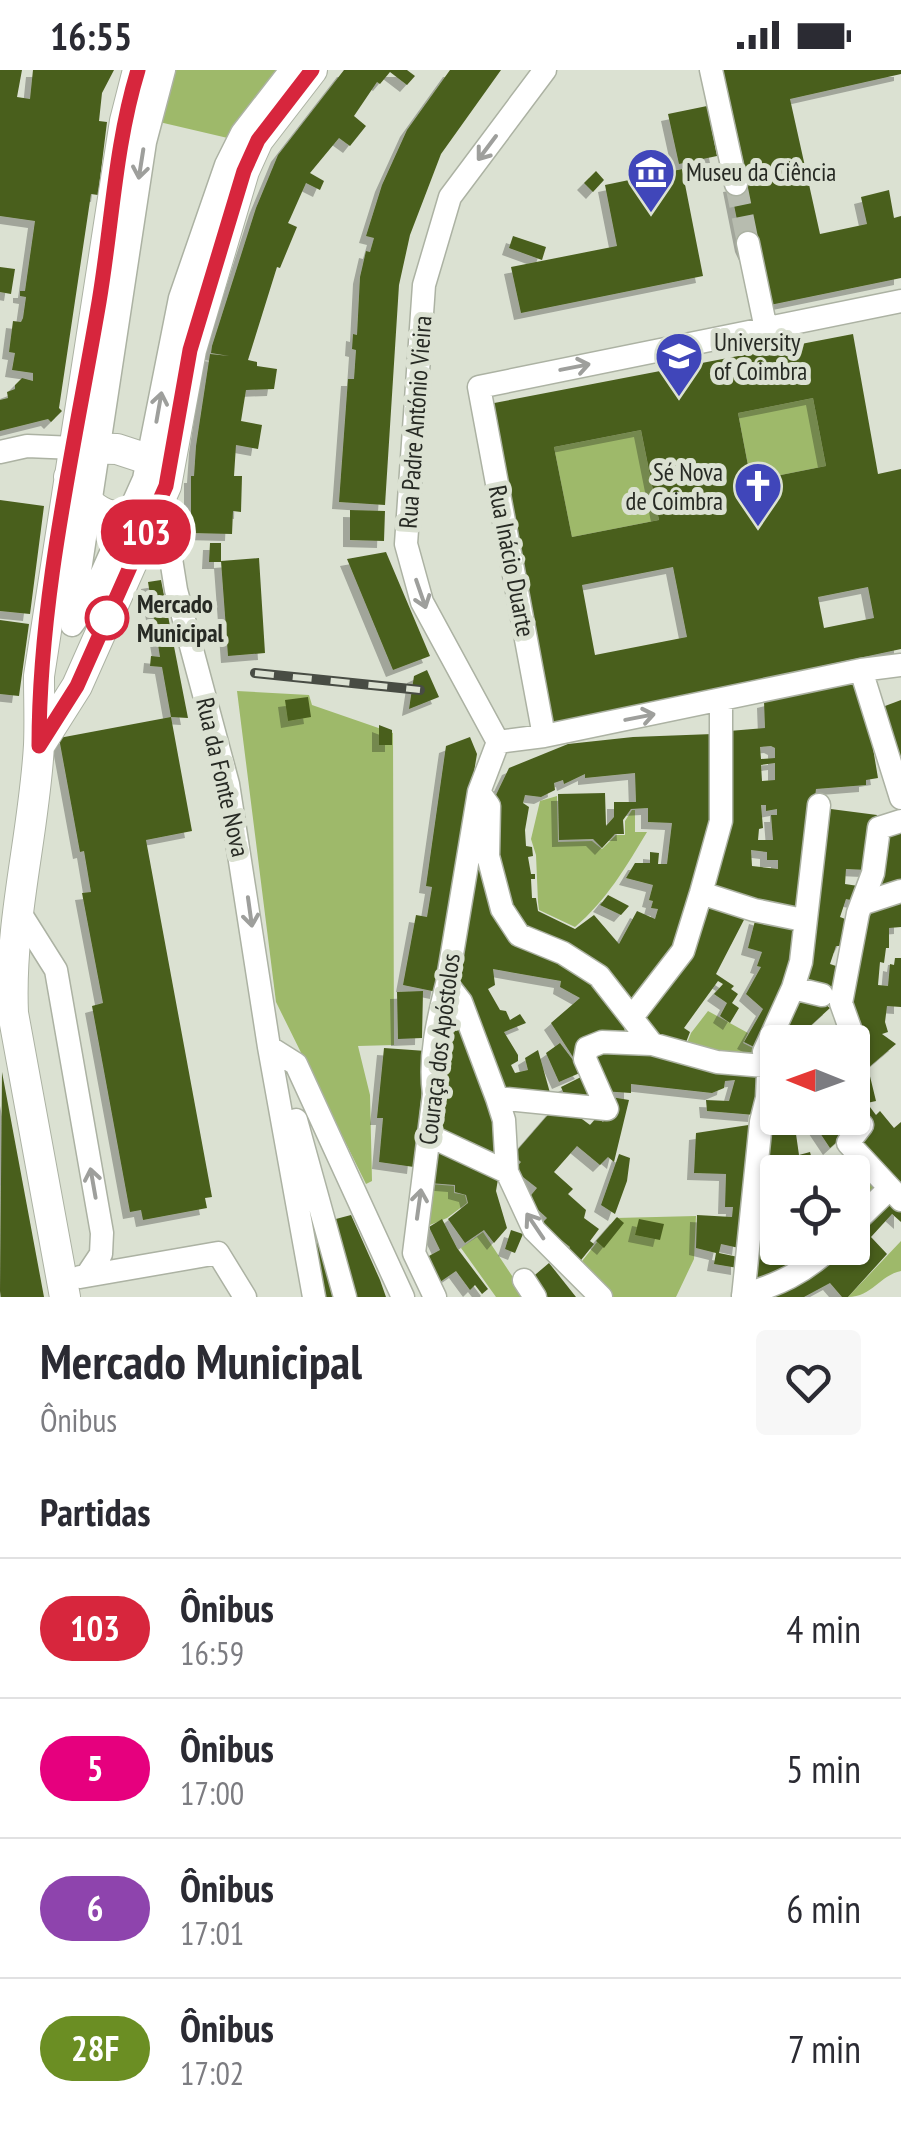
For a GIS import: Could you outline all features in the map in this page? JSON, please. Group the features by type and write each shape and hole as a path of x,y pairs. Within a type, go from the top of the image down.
{"main road":[{"path":"72,1284 14,1013 12,976 16,908 39,746 39,676 81,457 125,121 138,70"},
{"path":"39,746 77,686 142,515 166,486 159,461 244,171 258,140 312,70"},
{"path":"81,457 159,461"},
{"path":"81,457 81,497 112,517 142,515"}],"street":[{"path":"142,515 72,625 90,505 81,457 152,108 164,70"},
{"path":"159,461 180,298 212,199 242,133 291,70"},
{"name":"Rua Padre António Vieira","path":"498,742 422,602 406,544 424,285 450,197 545,70"},
{"path":"711,70 736,184"},
{"path":"748,243 766,329 899,309"},
{"name":"Rua Inácio Duarte","path":"544,736 479,387 766,329"},
{"path":"0,452 27,446 81,457"},
{"name":"Rua da Fonte Nova","path":"142,515 168,540 176,590 228,784 276,1081"},
{"path":"498,742 901,665"},
{"path":"861,670 901,798"},
{"path":"632,1017 683,951 701,893 721,821 721,700"},
{"name":"Couraça dos Apóstolos","path":"435,1297 414,1254 434,1094 431,1073 438,1013 447,984 479,792 498,742"},
{"path":"479,792 489,806 488,856 502,909 518,935 564,953 599,976 652,1044"},
{"path":"776,1025 800,962 819,805"},
{"path":"849,1025 841,1003 858,913 873,873 879,828 901,821"},
{"path":"864,902 901,890"},
{"path":"701,893 754,910 804,920"},
{"path":"16,908 56,970 102,1233 101,1254 72,1284"},
{"path":"447,984 461,1002 497,1098 504,1120 507,1172 534,1230 601,1297"},
{"path":"793,988 822,995"},
{"path":"497,1098 607,1110 585,1059 587,1048 602,1042 652,1044 718,1062 760,1066"},
{"path":"269,1048 296,1064 403,1297"},
{"path":"276,1081 314,1297"},
{"path":"276,1081 296,1119 345,1297"},
{"path":"760,1132 743,1296 780,1284 811,1265"},
{"path":"428,1135 507,1172"},
{"path":"854,1135 848,1143 895,1194 870,1212"},
{"path":"72,1284 218,1252 244,1297"}],"green space":[{"path":"171,70 283,70 232,139 155,121"},
{"path":"813,398 826,466 751,481 738,413"},
{"path":"641,430 659,520 572,537 554,447"},
{"path":"237,691 309,695 312,705 393,733 394,1045 358,1046 370,1095 372,1181 366,1184 276,1002"},
{"path":"557,796 558,842 592,841 602,849 616,835 625,835 625,821 632,810 635,832 647,832 606,895 575,927 539,910 536,855 531,839 540,801"},
{"path":"708,1011 748,1033 743,1043 755,1049 744,1062 685,1048"},
{"path":"870,1176 881,1188 870,1199"},
{"path":"430,1184 454,1186 454,1193 465,1195 467,1203 430,1225"},
{"path":"696,1216 694,1259 676,1297 611,1297 579,1265 616,1218"},
{"path":"483,1232 526,1297 496,1297 461,1248"},
{"path":"901,1241 901,1271 863,1294 848,1297"}],"building":[{"path":"0,70 22,70 17,97 30,99 33,70 114,70 102,93 99,121 107,122 98,195 91,194 59,408 62,411 51,422 48,419 0,431 0,400 8,398 7,392 15,389 22,378 33,381 33,373 12,370 15,353 9,352 13,321 21,322 23,318 26,297 20,296 20,291 25,291 35,221 0,216"},
{"path":"344,70 407,70 415,76 407,85 390,72 380,84 377,82 354,116 366,126 350,146 339,138 310,173 324,181 320,190 306,183 288,223 297,227 280,268 277,267 248,360 257,362 257,366 277,369 274,389 246,390 241,421 262,425 258,449 236,445 234,476 242,476 241,512 233,511 232,534 191,533 191,476 210,354 229,356 211,353 212,346 256,208 278,155"},
{"path":"450,70 501,70 441,154 410,235 399,285 385,505 339,502 348,379 354,379 356,350 352,349 353,334 357,335 360,277 366,251 370,252 374,238 366,236 382,185 407,130"},
{"path":"723,70 901,70 901,74 790,99 820,234 867,224 861,197 889,190 894,218 901,216 901,278 770,305 742,245 730,185 748,182"},
{"path":"707,106 717,156 679,164 668,114"},
{"name":"Museu da Ciência","path":"682,169 703,276 521,313 511,267 617,246 605,185"},
{"path":"596,171 604,180 593,192 584,183"},
{"path":"513,236 546,247 542,260 509,248"},
{"path":"0,267 15,269 11,294 0,292"},
{"name":"Sé Nova de Coimbra","path":"853,334 878,474 901,469 901,649 552,724 489,404","holes":["813,398 826,466 751,481 738,413","641,430 659,520 572,537 554,447","673,567 687,637 595,655 582,585","868,587 874,618 824,628 818,597"]},
{"path":"0,500 44,506 30,614 0,611"},
{"path":"350,510 385,511 384,541 350,540"},
{"path":"210,543 221,543 221,562 209,562"},
{"path":"386,552 430,656 393,670 347,559"},
{"path":"259,558 265,653 228,656 221,561"},
{"path":"161,580 188,718 171,717 162,667 150,666 151,656 160,657 148,582"},
{"path":"0,620 29,624 19,696 0,694"},
{"path":"427,670 439,697 409,709 414,676"},
{"path":"861,677 878,778 866,780 866,785 816,789 801,915 709,894 729,731 765,728 764,701","holes":["760,747 775,748 775,758 761,759","775,763 775,780 762,781 761,765","761,805 766,805 766,811 777,809 777,815 771,815 773,840 758,840 759,829 763,828","751,850 767,852 767,860 778,860 778,869 752,866"]},
{"path":"308,697 311,717 288,721 285,700"},
{"path":"901,700 901,778 877,709"},
{"path":"171,717 192,831 146,840 212,1197 205,1198 207,1208 143,1220 141,1210 130,1212 92,1006 103,1003 82,893 91,892 59,738"},
{"path":"379,725 392,730 392,745 379,745"},
{"path":"713,734 716,803 674,948 636,1001 597,971 536,936 505,908 489,835 496,795 509,768 568,744","holes":["635,773 636,802 614,802 614,817 606,826 605,793 558,794 559,840 593,839 602,848 615,834 624,834 623,820 631,809 648,808 648,822 672,823 667,864 658,864 659,853 650,852 650,863 635,863 626,878 653,885 649,900 653,901 651,908 658,909 655,919 637,911 619,944 594,915 575,929 538,911 536,898 532,898 531,879 535,879 535,874 531,874 528,857 533,856 532,847 526,846 529,807 523,803 525,795 541,797 555,790 554,783 563,780 564,784 585,774 585,778"]},
{"path":"470,737 477,754 437,992 403,985 416,915 427,917 432,887 426,886 446,746"},
{"path":"823,808 877,815 868,870 846,869 845,884 865,887 860,902 846,899 840,917 853,922 841,946 836,946 830,964 842,968 835,995 796,985"},
{"path":"881,829 901,829 901,885 875,891"},
{"path":"473,859 487,859 497,910 571,963 621,1011 625,1032 573,1057 551,1023 580,998 560,987 561,981 493,969 495,985 488,989 500,1010 506,1011 510,1020 520,1014 526,1023 504,1032 518,1055 518,1061 511,1065 515,1073 528,1070 525,1058 538,1050 552,1100 507,1096 454,979"},
{"path":"901,894 901,927 889,928 889,948 884,963 880,962 878,985 888,986 890,964 901,958 901,1007 887,1006 888,1032 882,1034 896,1044 870,1066 870,1025 848,1025 846,1006 859,913"},
{"path":"608,895 629,906 621,915 600,905"},
{"path":"704,899 747,914 716,974 734,986 731,989 738,994 732,1003 739,1008 730,1023 720,1016 727,1003 714,994 723,984 718,981 684,1028 690,1032 683,1050 636,1019"},
{"path":"756,917 801,931 796,965 769,1025 760,1025 758,1049 744,1042 763,1009 746,994 761,967 757,966 762,952 748,948"},
{"path":"423,991 422,1038 398,1039 397,992"},
{"path":"795,992 815,996 830,1008 811,1025 780,1025"},
{"path":"459,1005 495,1123 497,1158 438,1132 446,1096 447,1007"},
{"path":"560,1043 582,1072 559,1082 546,1053"},
{"path":"384,1048 426,1051 414,1167 379,1162 383,1118 377,1118"},
{"path":"598,1048 760,1068 755,1115 707,1111 706,1100 729,1101 735,1080 725,1081 724,1088 712,1093 631,1084 631,1093 602,1091 588,1058"},
{"path":"2,1072 44,1297 1,1297"},
{"path":"585,1075 602,1105 568,1103 561,1087"},
{"path":"870,1076 876,1101 870,1102"},
{"path":"605,1096 629,1100 614,1162 608,1157 600,1165 577,1146 554,1172 573,1189 568,1194 586,1210 584,1218 599,1229 590,1241 594,1244 577,1265 566,1254 570,1247 541,1224 547,1218 527,1200 537,1188 514,1170 521,1162 513,1155 553,1109 563,1117 570,1110 590,1125 597,1117 603,1122 611,1111"},
{"path":"870,1107 876,1115 880,1111 894,1128 901,1122 901,1184 881,1161 874,1168 870,1155 863,1155 852,1143 859,1135 870,1135"},
{"path":"755,1124 739,1248 721,1244 719,1253 738,1257 738,1268 714,1264 716,1253 696,1248 697,1215 732,1217 733,1207 725,1207 726,1174 694,1173 696,1133"},
{"path":"762,1135 796,1135 799,1155 761,1155"},
{"path":"821,1135 845,1135 830,1148"},
{"path":"438,1144 499,1173 496,1191 507,1228 494,1243 484,1230 465,1243 448,1219 468,1203 466,1195 455,1192 455,1185 429,1183"},
{"path":"619,1154 630,1158 627,1181 615,1214 601,1205"},
{"path":"760,1195 760,1246 755,1246"},
{"path":"885,1196 901,1209 901,1222 892,1214 871,1237 887,1254 848,1297 842,1297 830,1283 804,1297 759,1297 807,1265 870,1265 870,1211"},
{"path":"351,1215 386,1297 355,1297 332,1220"},
{"path":"617,1217 624,1223 604,1248 596,1241"},
{"path":"442,1219 457,1248 488,1289 482,1294 475,1285 470,1290 456,1271 440,1282 427,1257 440,1250 429,1227"},
{"path":"639,1219 664,1224 660,1240 635,1235"},
{"path":"511,1230 523,1234 515,1253 505,1249"},
{"path":"326,1241 341,1297 320,1297 310,1245"},
{"path":"760,1248 760,1265 791,1265 755,1286 755,1249"},
{"path":"549,1263 576,1297 540,1297 529,1280"}],"tunnel":[{"path":"736,184 748,243"}],"railway":[{"path":"255,673 420,690"}],"bus line":[{"name":"103","path":"138,70 125,121 102,288 62,509 39,676 39,746 77,686 166,486 190,350 244,171 258,140 312,70"}],"place":[{"name":"Museu da Ciência","path":"651,214"},
{"name":"University of Coimbra","path":"679,398"},
{"name":"Sé Nova de Coimbra","path":"758,528"},
{"name":"Mercado Municipal","path":"107,618"}]}
